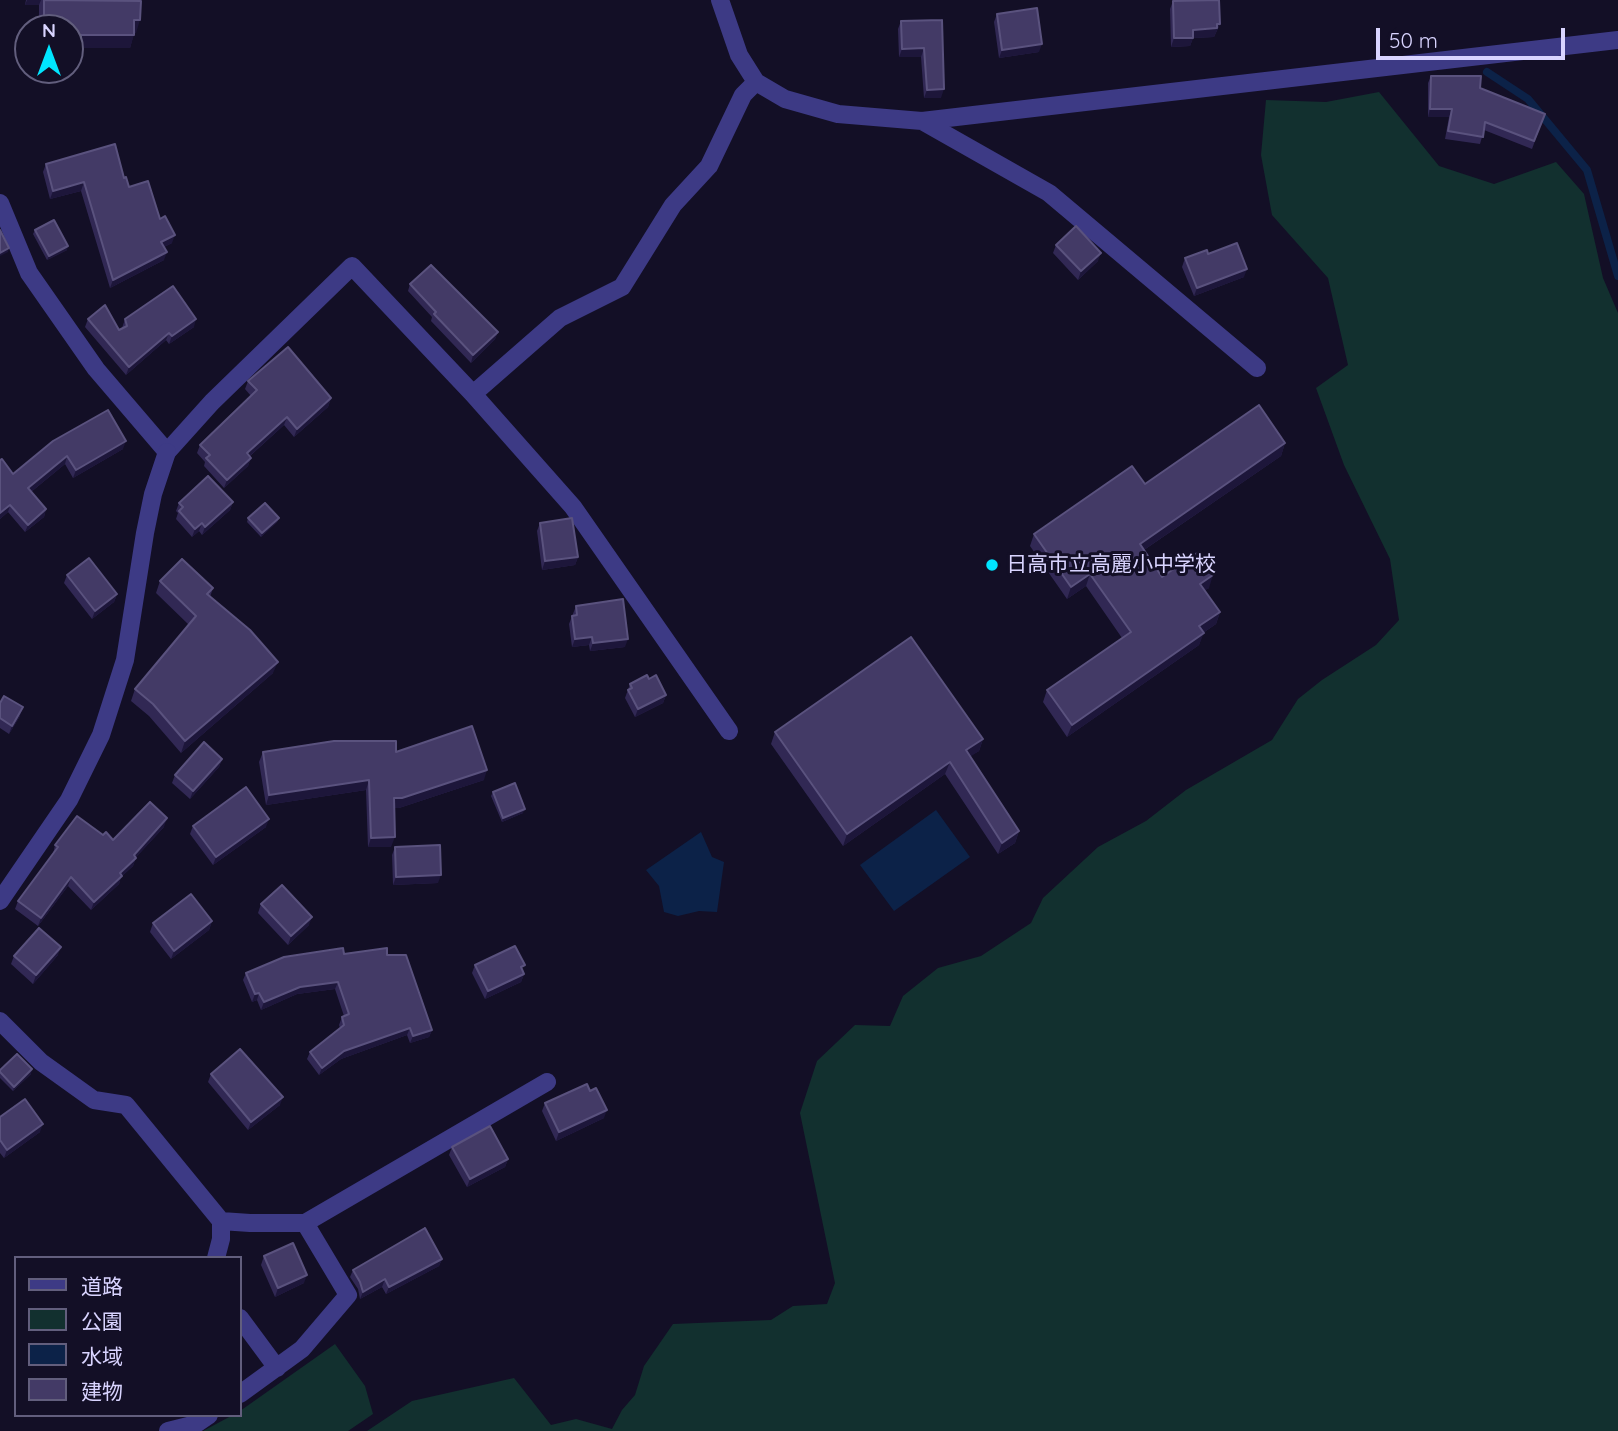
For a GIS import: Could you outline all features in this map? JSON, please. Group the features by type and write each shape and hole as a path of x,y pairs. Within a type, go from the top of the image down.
{"street":[{"path":"720,0 738,55 756,82 785,99 838,114 922,121 1618,40"},
{"path":"473,394 559,318 622,287 673,205 709,166 743,95 756,82"},
{"path":"922,121 1049,193 1257,368"},
{"path":"0,203 29,273 96,369 167,452"},
{"path":"0,901 69,800 100,736 125,660 153,494 167,452 212,402 352,266 473,394 573,507 729,731"},
{"path":"0,1021 41,1062 94,1100 127,1105 221,1221 221,1239 217,1256"},
{"path":"221,1221 306,1223 547,1082"},
{"path":"242,1393 302,1349 348,1295 306,1223"},
{"path":"242,1321 277,1368"},
{"path":"168,1431 196,1424 206,1417"}],"green space":[{"path":"1379,92 1439,166 1494,184 1556,162 1584,194 1603,278 1618,313 1618,1431 367,1431 412,1401 514,1378 551,1425 576,1419 612,1429 622,1410 635,1395 644,1366 673,1324 771,1320 793,1306 827,1304 835,1283 800,1113 817,1061 855,1025 890,1026 903,996 938,968 981,956 1031,923 1043,898 1098,847 1146,821 1186,790 1272,740 1298,699 1376,645 1399,620 1390,559 1344,465 1316,388 1348,365 1328,278 1272,215 1261,155 1266,100 1326,102"},
{"path":"335,1344 365,1386 373,1414 348,1431 203,1431 229,1417 242,1417 242,1410"}],"water":[{"path":"936,810 970,857 894,911 860,865"},
{"path":"701,832 712,857 724,862 717,912 699,911 678,916 664,912 659,886 646,870"}],"building":[{"path":"44,0 141,1 140,20 134,20 134,35 84,35 84,14 44,14"},
{"path":"1219,0 1220,24 1217,24 1217,28 1193,30 1193,38 1174,38 1173,1"},
{"path":"1037,8 1042,44 1002,50 997,14"},
{"path":"942,20 944,89 927,90 924,48 902,49 901,21"},
{"path":"1431,76 1481,76 1480,88 1545,114 1534,141 1485,122 1483,137 1448,131 1452,109 1430,109"},
{"path":"115,144 129,187 148,181 160,219 165,216 175,235 161,242 167,252 113,280 84,182 53,191 46,164"},
{"path":"54,220 68,246 49,256 35,230"},
{"path":"1076,226 1101,253 1081,271 1056,245"},
{"path":"0,230 9,248 0,253"},
{"path":"1237,243 1247,269 1197,288 1185,258 1207,250 1208,254"},
{"path":"431,265 498,332 473,355 410,284"},
{"path":"173,286 196,319 172,336 169,333 129,367 88,319 105,305 119,330 127,326 125,319"},
{"path":"288,347 331,398 297,429 287,417 247,453 251,458 227,480 206,458 210,455 200,445 257,390 248,381"},
{"path":"1259,405 1285,443 1140,544 1162,577 1197,553 1213,575 1200,584 1220,612 1199,626 1204,633 1072,725 1047,690 1131,632 1090,574 1071,587 1034,534 1132,466 1145,484"},
{"path":"108,410 126,441 76,470 67,456 28,488 46,509 28,525 10,505 0,513 0,460 2,459 13,474 53,441"},
{"path":"208,476 233,502 205,527 202,523 195,529 179,511 183,507 179,503"},
{"path":"265,503 279,518 262,533 248,518"},
{"path":"572,518 578,557 545,561 540,523"},
{"path":"89,558 117,594 95,611 67,575"},
{"path":"182,559 213,588 207,594 250,630 278,662 185,741 153,704 135,689 196,616 160,581"},
{"path":"623,599 628,639 593,643 592,637 575,639 572,616 577,615 576,606"},
{"path":"911,637 983,739 966,750 1019,831 1002,843 950,762 847,834 775,732"},
{"path":"647,675 649,679 656,675 666,695 638,709 628,690 632,688 630,684"},
{"path":"4,696 23,707 12,726 0,718 0,703"},
{"path":"472,726 487,770 402,798 394,798 395,837 371,838 369,780 269,795 263,752 334,741 396,741 396,752"},
{"path":"204,742 222,759 193,791 175,775"},
{"path":"515,783 525,809 503,818 493,792"},
{"path":"246,787 269,819 216,857 193,826"},
{"path":"150,802 167,818 134,855 136,858 120,873 122,876 94,902 71,877 41,918 18,901 77,816 103,835 106,832 113,840"},
{"path":"440,845 441,875 396,877 395,847"},
{"path":"282,885 312,917 291,936 261,904"},
{"path":"191,894 212,921 174,951 153,923"},
{"path":"39,928 61,947 36,975 14,956"},
{"path":"515,946 525,965 521,967 524,974 488,991 475,965"},
{"path":"343,948 344,954 387,948 387,955 406,955 432,1030 413,1036 410,1028 344,1051 322,1068 310,1052 344,1025 342,1017 349,1014 338,982 300,987 264,1002 259,993 255,994 246,973 284,957"},
{"path":"240,1049 283,1097 251,1122 211,1074"},
{"path":"17,1054 32,1069 14,1087 0,1070"},
{"path":"587,1084 590,1091 596,1088 607,1110 559,1132 545,1103"},
{"path":"25,1099 43,1124 7,1150 0,1140 0,1117"},
{"path":"490,1126 508,1159 470,1179 452,1147"},
{"path":"425,1228 442,1259 389,1287 385,1279 363,1292 353,1270"},
{"path":"293,1243 307,1275 278,1288 264,1256"}],"waterway":[{"path":"1487,72 1528,99 1587,170 1618,276"}],"place":[{"name":"日高市立高麗小中学校","path":"992,565"}]}
